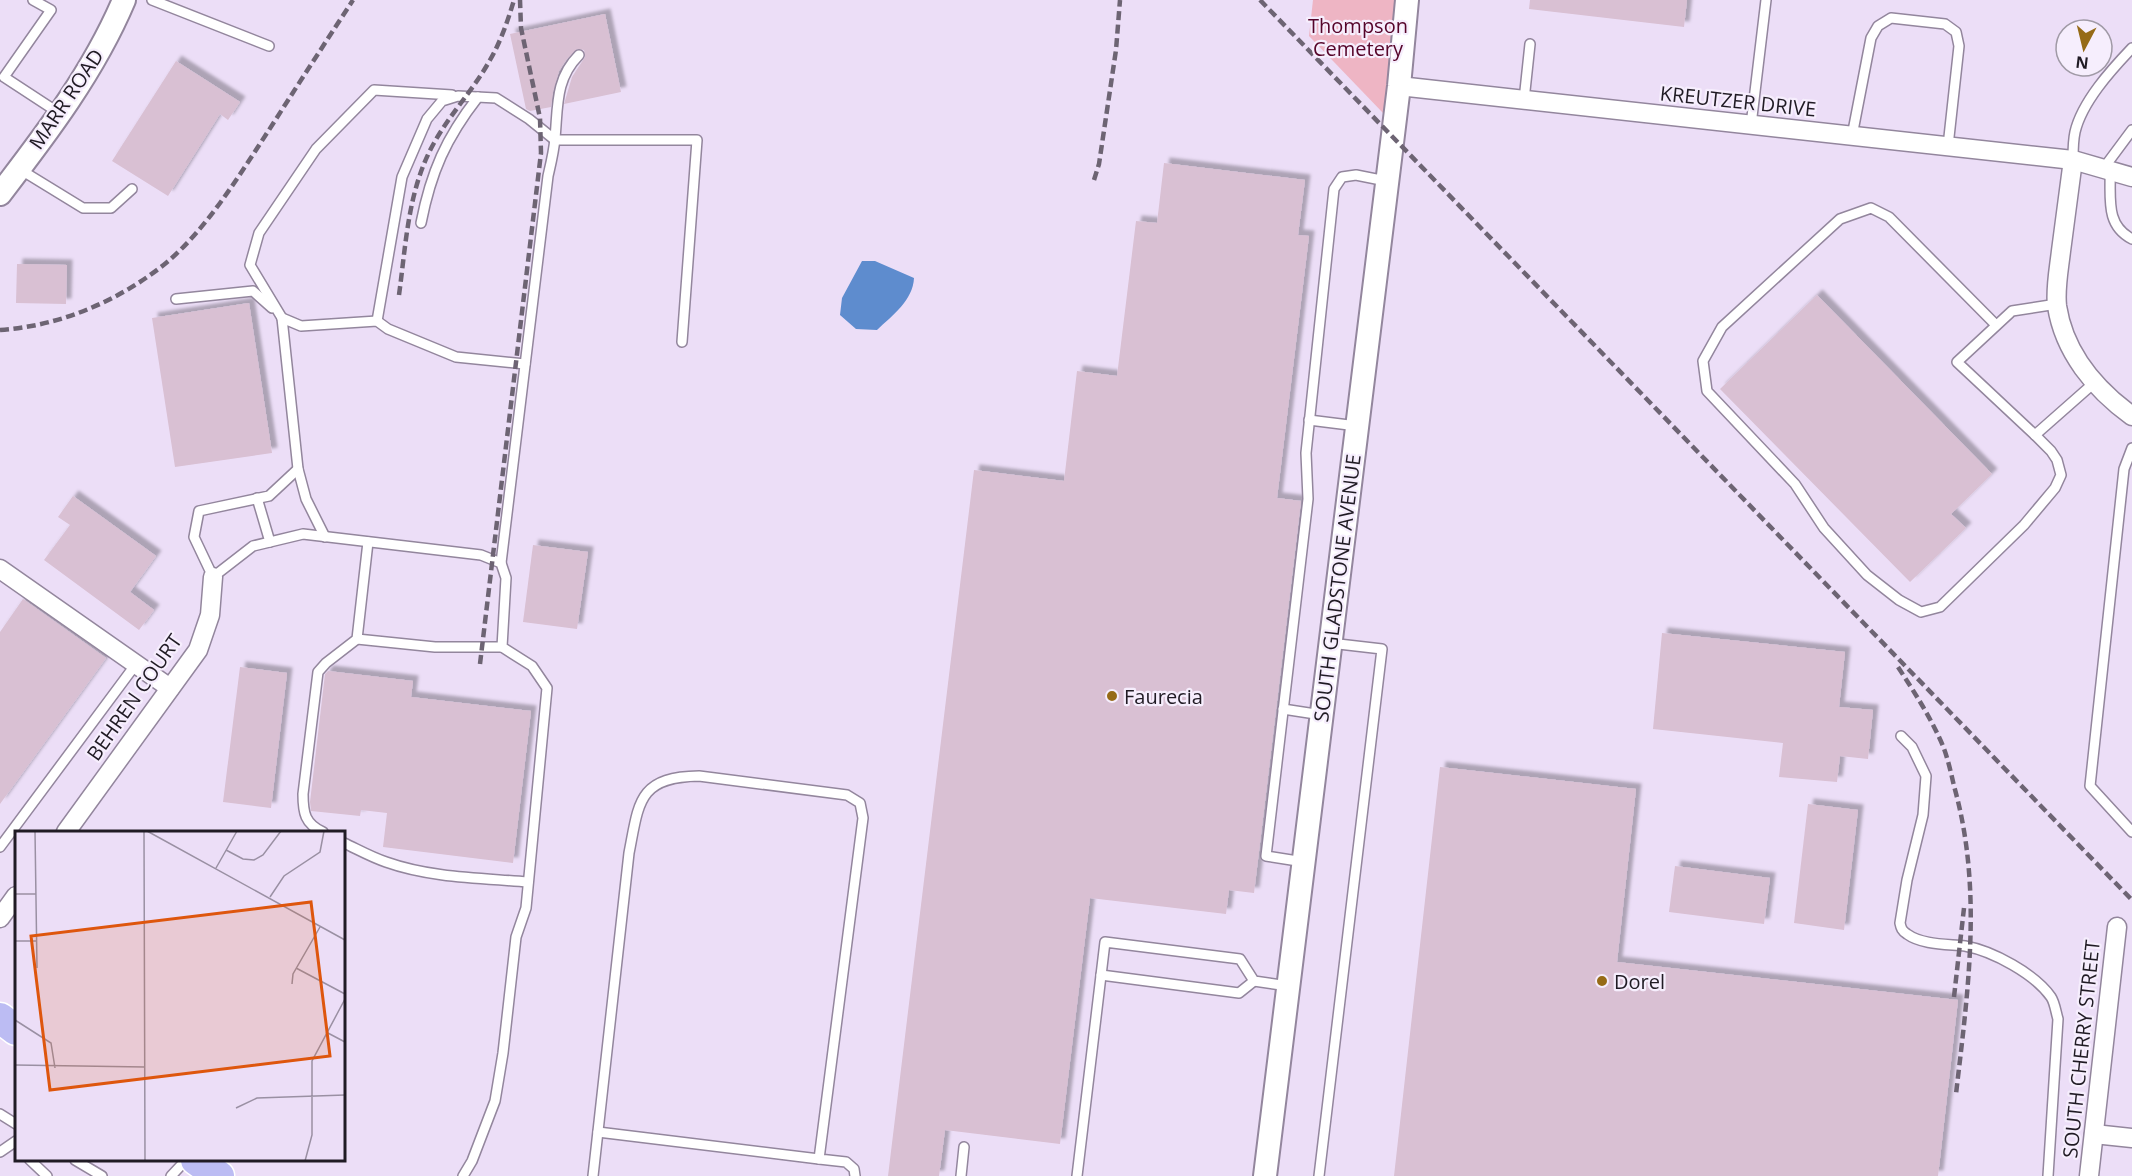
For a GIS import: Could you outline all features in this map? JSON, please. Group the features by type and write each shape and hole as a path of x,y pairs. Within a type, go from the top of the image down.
{"highway":[{"path":"0,1018 15,1029"},
{"path":"197,1161 219,1176"}],"street":[{"name":"MARR ROAD","path":"6,182 84,78 124,0"},
{"name":"SOUTH GLADSTONE AVENUE","path":"1265,1176 1399,86 1407,0"},
{"name":"KREUTZER DRIVE","path":"1399,86 2073,160 2132,177"},
{"path":"2073,160 2057,279 2057,304 2062,331 2075,357 2094,383 2132,416"},
{"path":"0,569 170,688"},
{"name":"BEHREN COURT","path":"67,831 198,650 210,615 213,577"},
{"name":"SOUTH CHERRY STREET","path":"2089,1176 2117,927"},
{"path":"2094,1134 2132,1138"}],"lane":[{"path":"33,0 51,10 4,77 58,113"},
{"path":"152,0 269,46"},
{"path":"1751,125 1766,0"},
{"path":"1852,136 1871,38 1878,26 1891,18 1945,24 1956,32 1959,46 1948,146"},
{"path":"1524,100 1530,45"},
{"path":"2073,160 2075,131 2088,103 2106,76 2132,48"},
{"path":"502,647 506,578 501,563 548,176 555,140 560,86 571,62 579,55"},
{"path":"325,537 306,499 298,469 282,318 250,265 259,233 315,149 374,90 496,98 529,119 555,140 697,140 682,342"},
{"path":"376,321 402,177 427,119 442,101 458,96"},
{"path":"421,222 426,195 439,158 458,122 478,97"},
{"path":"2132,130 2106,171 2112,218 2122,233 2132,239"},
{"path":"1304,862 1266,856 1308,499 1306,453 1334,189 1342,177 1356,176 1386,182"},
{"path":"6,182 82,208 111,208 132,189"},
{"path":"1996,326 1889,217 1870,208 1840,219 1722,327 1703,361 1704,376 1707,391 1795,483 1824,528 1860,567 1899,600 1921,612 1940,606 2024,525 2055,488 2061,475 2057,460 2051,451 1957,362 1996,326 2012,311 2057,304"},
{"path":"176,299 253,291 282,318 301,326 376,321 388,329 456,357 525,364"},
{"path":"2035,435 2094,383"},
{"path":"1309,420 1357,426"},
{"path":"2132,448 2124,470 2090,786 2132,832"},
{"path":"298,469 269,496 199,511 194,537 213,577 253,546 303,534 481,555 501,563"},
{"path":"257,498 270,542"},
{"path":"357,639 368,542"},
{"path":"321,831 312,827 303,810 318,672 357,639 435,647 502,647 531,666 547,688 526,908 516,937 503,1053 495,1101 472,1161 463,1176"},
{"path":"1319,1176 1382,649 1330,643"},
{"path":"0,847 135,664"},
{"path":"1283,709 1322,715"},
{"path":"1901,736 1912,747 1926,776 1923,815 1907,880 1900,923 1902,929 1907,935 1920,940 1968,947 2008,961 2052,998 2058,1019 2048,1176"},
{"path":"593,1176 629,853 638,808 645,794 657,782 678,776 710,777 847,795 860,803 863,818 862,830 819,1159"},
{"path":"345,845 385,862 414,870 528,882"},
{"path":"1077,1176 1105,942 1240,959 1254,981"},
{"path":"1101,975 1239,993 1254,981 1288,986"},
{"path":"0,1114 15,1123"},
{"path":"598,1132 846,1162 854,1169 855,1176"},
{"path":"0,1152 15,1144"},
{"path":"961,1176 964,1147"},
{"path":"31,1161 47,1176"},
{"path":"77,1161 102,1176"},
{"path":"171,1176 185,1161"}],"green space":[{"name":"Thompson Cemetery","path":"1313,0 1399,0 1384,114 1309,36"}],"water":[{"path":"862,261 875,261 914,278 906,300 877,330 856,329 840,315 842,298"}],"building":[{"path":"1530,0 1687,0 1684,27 1529,9"},
{"path":"605,14 621,92 564,104 572,77 585,57 584,50 577,49 559,71 551,107 530,111 526,109 510,34"},
{"path":"176,61 240,102 228,120 220,114 168,196 112,161"},
{"name":"Faurecia","path":"1164,163 1305,180 1298,235 1309,236 1277,498 1301,501 1254,893 1229,890 1226,914 1090,898 1060,1144 945,1130 939,1176 888,1176 974,470 1064,481 1077,371 1117,376 1136,221 1157,223"},
{"path":"17,264 67,265 66,304 16,303"},
{"path":"1817,295 1992,474 1951,514 1966,528 1910,582 1720,389"},
{"path":"249,303 272,453 175,467 152,318"},
{"path":"73,496 156,556 130,592 154,610 139,630 44,560 70,525 58,517"},
{"path":"533,545 588,552 577,629 523,622"},
{"path":"23,599 106,658 0,804 0,632"},
{"path":"1662,633 1845,652 1839,707 1873,710 1868,759 1840,756 1837,782 1779,777 1783,743 1653,729"},
{"path":"240,667 287,673 271,808 223,802"},
{"path":"328,671 413,681 411,697 531,711 513,863 383,847 387,813 361,810 360,816 311,811 310,802 325,674"},
{"name":"Dorel","path":"1440,767 1636,789 1617,962 1958,1000 1938,1176 1394,1176"},
{"path":"1808,804 1858,810 1844,930 1794,923"},
{"path":"1675,866 1770,878 1764,924 1669,912"}],"railway":[{"path":"0,330 45,323 109,300 148,277 181,249 209,218 234,182 353,0"},
{"path":"399,295 409,217 425,161 440,132 490,60 498,45 514,0"},
{"path":"480,664 541,153 540,118 521,28 520,0"},
{"path":"1094,180 1099,164 1116,50 1120,0"},
{"path":"1260,0 2132,900"},
{"path":"1898,667 1917,696 1945,751 1963,825 1971,901 1970,940 1965,1016 1956,1094"},
{"path":"1954,997 1964,908"}],"place":[{"name":"Faurecia","path":"1112,696"},
{"name":"Dorel","path":"1602,981"}]}
